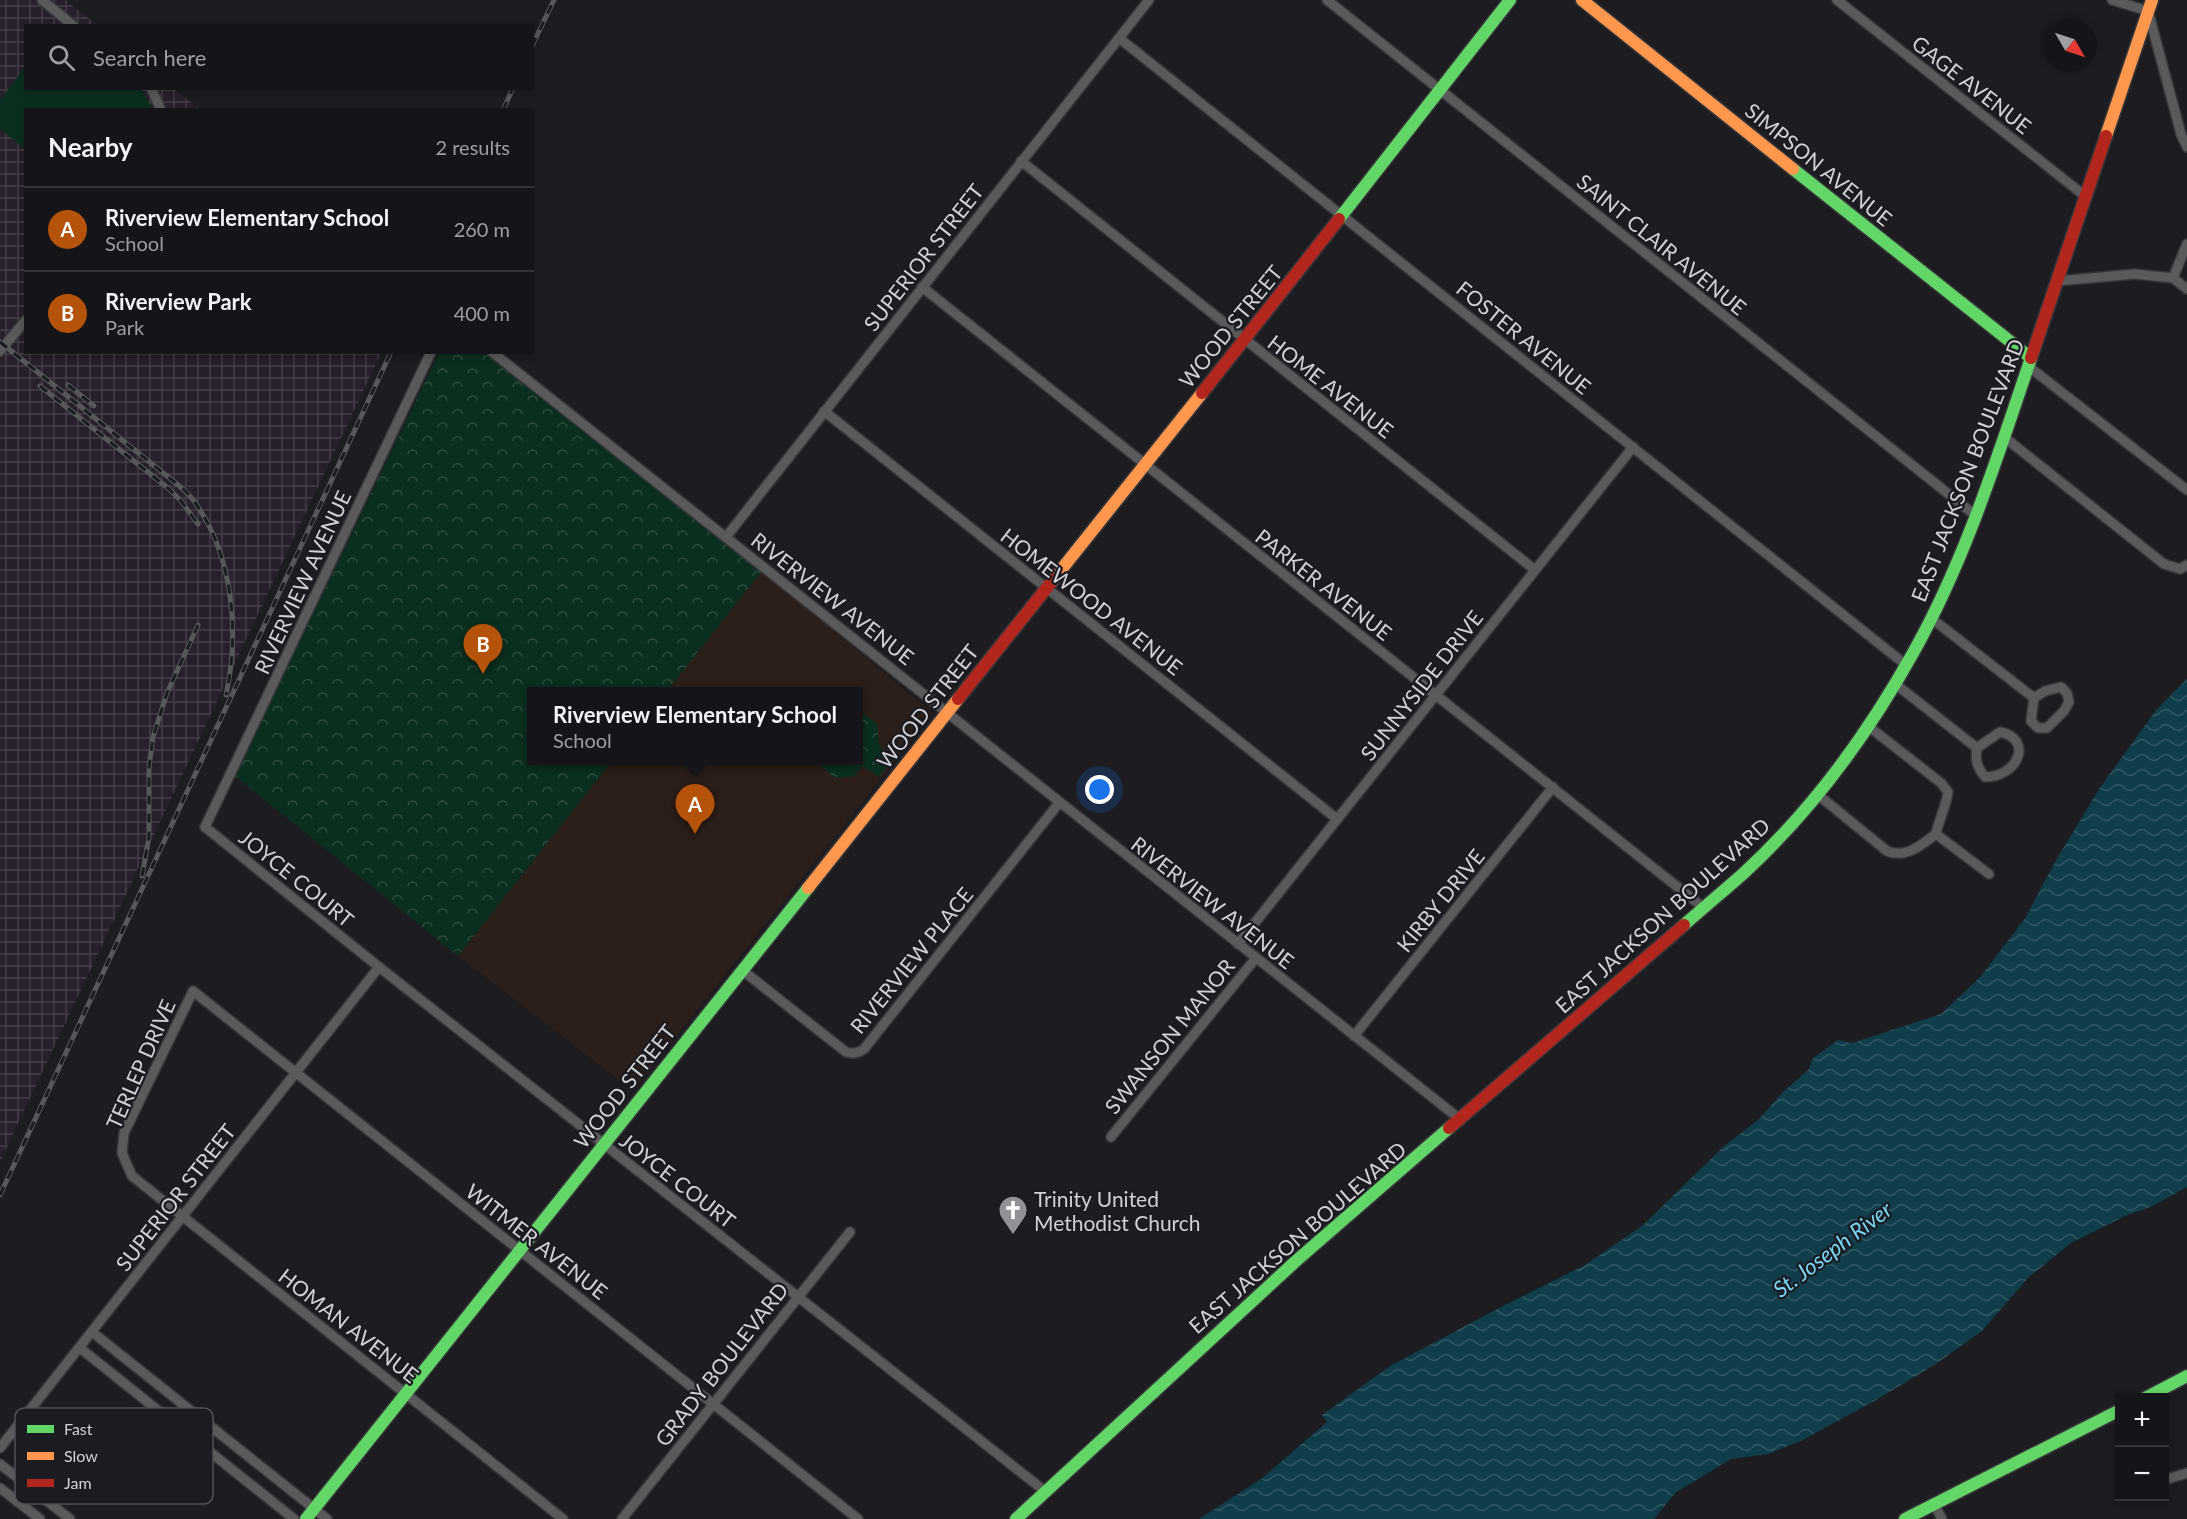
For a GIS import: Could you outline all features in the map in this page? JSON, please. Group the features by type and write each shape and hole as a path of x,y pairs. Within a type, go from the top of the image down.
{"street":[{"path":"42,0 72,24"},
{"name":"SUPERIOR STREET","path":"726,537 1149,0"},
{"name":"SAINT CLAIR AVENUE","path":"1327,0 1975,516"},
{"name":"WOOD STREET","path":"306,1519 1244,340 1510,0"},
{"name":"SIMPSON AVENUE","path":"1582,0 2030,362"},
{"name":"GAGE AVENUE","path":"1837,0 2085,196"},
{"path":"2112,0 2150,6 2181,134 2187,147"},
{"name":"EAST JACKSON BOULEVARD","path":"1016,1519 1288,1268 1704,908 1778,839 1817,794 1868,726 1906,665 1931,618 1975,516 2058,281 2150,6"},
{"name":"FOSTER AVENUE","path":"1119,38 1906,665"},
{"path":"152,90 160,108"},
{"name":"HOME AVENUE","path":"1022,161 1535,570"},
{"path":"2173,278 2187,244"},
{"path":"2058,281 2135,274 2173,278 2187,289"},
{"name":"PARKER AVENUE","path":"922,287 1704,908"},
{"path":"0,351 24,322"},
{"name":"RIVERVIEW AVENUE","path":"205,827 430,354"},
{"name":"RIVERVIEW AVENUE","path":"495,354 1461,1120"},
{"path":"2030,362 2187,490"},
{"name":"HOMEWOOD AVENUE","path":"824,411 1337,819"},
{"path":"2004,437 2163,564 2180,569 2187,565"},
{"name":"SUNNYSIDE DRIVE","path":"1238,944 1632,447"},
{"path":"1931,618 2034,698"},
{"path":"1894,683 1977,748"},
{"path":"2061,687 2067,693 2069,702 2064,711 2047,728 2038,728 2031,721 2034,698 2045,691 2061,687"},
{"path":"1817,794 1887,851 1896,854 1911,851 1936,834 1939,816 1948,792 1941,783 1868,726"},
{"path":"2000,732 2010,734 2017,741 2018,753 2009,771 1996,777 1985,777 1978,768 1975,758 1977,748 2000,732"},
{"name":"KIRBY DRIVE","path":"1354,1036 1553,787"},
{"name":"RIVERVIEW PLACE","path":"742,970 846,1052 853,1054 859,1052 864,1049 1059,803"},
{"name":"JOYCE COURT","path":"205,827 379,967 1046,1492"},
{"path":"1936,834 1989,874"},
{"name":"SWANSON MANOR","path":"1111,1137 1255,959"},
{"name":"SUPERIOR STREET","path":"32,1408 379,967"},
{"name":"WITMER AVENUE","path":"193,991 858,1519"},
{"name":"TERLEP DRIVE","path":"122,1153 124,1133 193,991"},
{"name":"HOMAN AVENUE","path":"122,1153 132,1176 563,1519"},
{"name":"GRADY BOULEVARD","path":"622,1519 850,1232"},
{"path":"92,1332 187,1408"},
{"path":"80,1348 155,1408"},
{"path":"2155,1393 2187,1376"},
{"path":"1905,1519 2115,1413"},
{"path":"213,1428 327,1519"},
{"name":"SUPERIOR STREET","path":"0,1448 15,1429"},
{"path":"213,1454 294,1519"},
{"path":"0,1464 15,1476"},
{"path":"2169,1478 2187,1473"},
{"path":"0,1488 15,1500"},
{"path":"21,1504 40,1519"},
{"path":"51,1504 70,1519"},
{"path":"1934,1504 1942,1519"}],"shaded area":[{"path":"0,0 65,0 96,24 24,24 24,90 175,90 199,108 24,108 24,354 381,354 0,1162"},
{"path":"762,571 933,713 633,1091 458,956 609,765 863,765 863,687 670,687"}],"green space":[{"path":"24,68 24,90 142,90 152,108 24,108 24,148 0,129 0,100"},
{"path":"439,354 485,354 762,571 670,687 527,687 527,765 609,765 458,956 235,776"},
{"path":"863,713 877,724 879,746 894,758 879,777 863,766 854,776 835,778 820,765 863,765"}],"water":[{"name":"St. Joseph River","path":"2187,679 2187,1187 2151,1207 2127,1215 2071,1243 2029,1277 1982,1331 1934,1365 1801,1441 1768,1454 1731,1459 1675,1493 1654,1519 1199,1519 1261,1479 1327,1422 1322,1415 1390,1366 1585,1265 1643,1225 1723,1147 1759,1119 1784,1091 1809,1069 1813,1058 1838,1040 1852,1043 1941,1014 1981,976 2026,917 2055,862 2099,789 2156,710"}],"railway":[{"path":"534,42 554,0"},
{"path":"504,108 512,90"},
{"path":"0,342 178,485 194,501 217,545 230,595 232,646 226,695"},
{"path":"0,1195 390,354"},
{"path":"68,385 94,406"},
{"path":"40,386 169,489 198,524"},
{"path":"142,876 149,837 149,767 153,737 167,693 198,625"}],"traffic: fast":[{"path":"1339,219 1510,0"},
{"path":"1793,169 2031,358"},
{"path":"1684,925 1745,872 1793,823 1838,769 1896,683 1932,618 1964,546 2031,358"},
{"path":"306,1519 808,888"},
{"path":"1016,1519 1297,1260 1449,1128"},
{"path":"2155,1393 2187,1376"},
{"path":"1905,1519 2115,1413"}],"traffic: slow":[{"path":"1582,0 1793,169"},
{"path":"2106,136 2152,0"},
{"path":"1053,580 1202,393"},
{"path":"808,888 958,699"}],"traffic: jam":[{"path":"2031,358 2106,136"},
{"path":"1202,393 1339,219"},
{"path":"958,699 1053,580"},
{"path":"1449,1128 1684,925"}],"place":[{"name":"Riverview Park","path":"483,674"},
{"name":"Riverview Elementary School","path":"695,834"},
{"name":"Trinity United Methodist Church","path":"1013,1236"}]}
